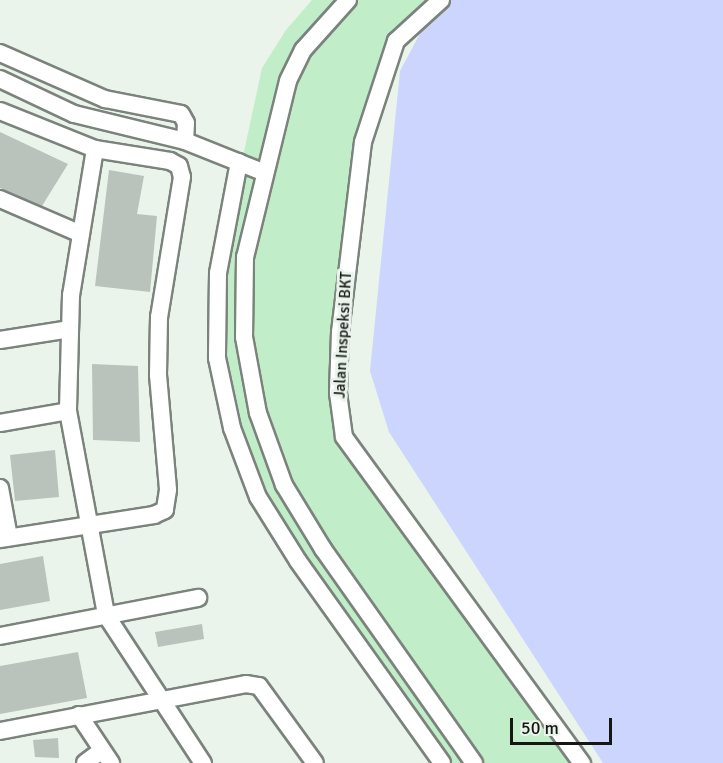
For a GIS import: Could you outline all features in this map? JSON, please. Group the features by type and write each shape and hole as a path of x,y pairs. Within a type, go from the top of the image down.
{"street":[{"path":"348,0 303,50 288,81 245,257 244,337 258,413 284,485 323,549 474,763"},
{"name":"Jalan Inspeksi BKT","path":"441,0 396,40 363,142 355,188 340,332 338,393 344,437 582,763"},
{"path":"0,52 105,99 181,114 186,123 185,141"},
{"path":"0,79 74,114 185,141 265,173"},
{"path":"0,111 95,150 170,161 179,166 182,177 159,316 158,375 167,507 154,515 89,523 5,538 0,488"},
{"path":"95,150 81,234 70,328 68,411 106,615 203,763"},
{"path":"239,162 218,273 217,358 232,428 258,497 298,561 442,763"},
{"path":"0,199 81,234"},
{"path":"0,340 70,328"},
{"path":"0,423 68,411"},
{"path":"0,636 198,598"},
{"path":"0,731 246,684 259,686 315,763"},
{"path":"79,715 106,757 85,763"}],"green space":[{"path":"312,0 441,0 396,41 353,203 344,437 582,763 442,763 258,497 217,358 218,273 262,68 286,30"}],"water":[{"path":"445,0 723,0 723,763 603,763 389,432 370,371 400,71 424,26"}],"building":[{"path":"0,132 68,164 42,206 0,188"},
{"path":"109,170 144,176 137,214 157,216 150,292 95,286"},
{"path":"92,364 138,366 140,442 93,440"},
{"path":"55,450 59,497 15,501 10,455"},
{"path":"43,556 50,601 0,610 0,564"},
{"path":"202,624 204,639 158,647 155,632"},
{"path":"78,652 87,698 0,714 0,666"},
{"path":"58,738 59,758 35,757 33,740"}]}
